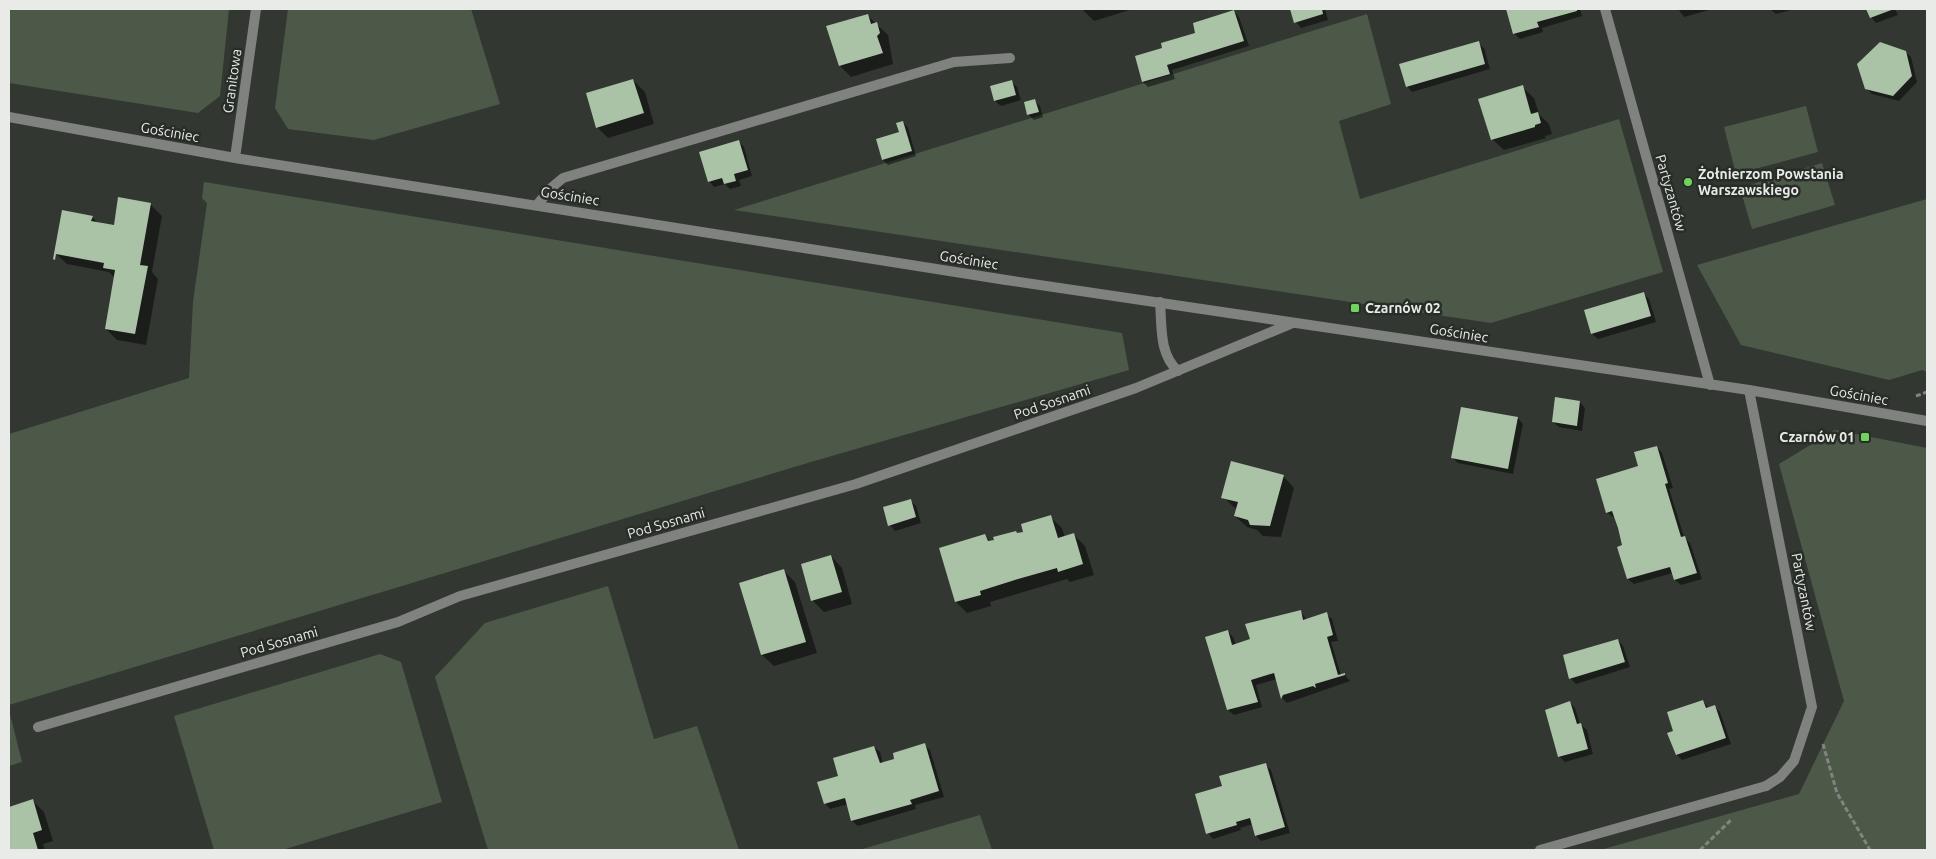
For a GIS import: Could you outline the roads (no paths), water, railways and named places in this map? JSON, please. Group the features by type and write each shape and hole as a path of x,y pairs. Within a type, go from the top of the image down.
{"street":[{"name":"Granitowa","path":"235,158 256,9"},
{"name":"Partyzantów","path":"1605,9 1710,385"},
{"path":"537,205 551,188 563,178 954,62 1010,58"},
{"name":"Gościniec","path":"9,117 235,158 1006,280 1749,390 1927,421"},
{"path":"1160,302 1164,348 1171,364 1178,371"},
{"name":"Pod Sosnami","path":"38,727 398,622 460,596 856,484 1178,371 1294,322"},
{"name":"Partyzantów","path":"1540,850 1766,786 1780,777 1794,761 1812,707 1749,390"}],"place":[{"name":"Żołnierzom Powstania Warszawskiego","path":"1688,182"},
{"name":"Czarnów 02","path":"1355,308"},
{"name":"Czarnów 01","path":"1865,437"}]}
